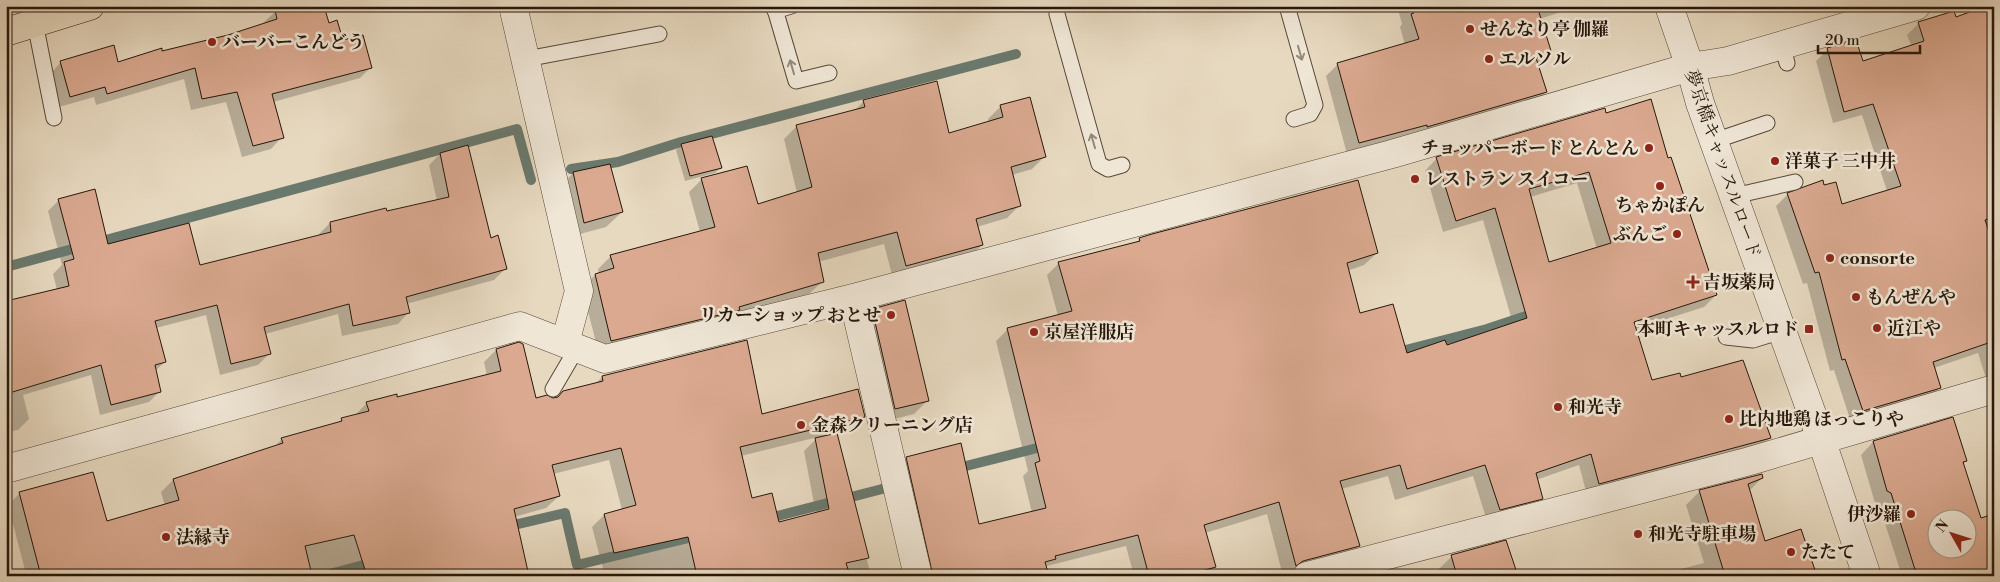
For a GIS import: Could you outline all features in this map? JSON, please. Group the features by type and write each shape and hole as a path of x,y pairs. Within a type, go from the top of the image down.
{"main road":[{"path":"6,32 90,6"}],"street":[{"path":"513,6 579,291 571,345"},
{"name":"夢京橋キャッスルロード","path":"1669,6 1714,141 1867,576"},
{"path":"6,469 206,421 520,326 605,359 779,324 853,298 953,279 1394,160 1690,67 1784,54 1854,25 1916,6"},
{"path":"853,298 918,576"},
{"path":"1307,576 1625,498 1820,439 1991,393"}],"lane":[{"path":"791,6 775,8 796,81 829,73"},
{"path":"1287,6 1314,105 1310,114 1294,119"},
{"path":"1056,14 1099,164 1108,169 1122,165"},
{"path":"36,23 54,118"},
{"path":"526,59 659,34"},
{"path":"1714,141 1767,123"},
{"path":"1734,196 1794,182"},
{"path":"1726,337 1753,340 1782,331"},
{"path":"553,389 571,345"}],"building":[{"path":"274,6 324,6 329,23 337,20 343,40 363,35 372,68 272,94 284,138 253,146 237,92 202,99 195,68 107,94 105,87 70,97 60,61 114,45 118,62 162,48 162,51 228,35 277,19"},
{"path":"1412,6 1537,6 1552,54 1536,58 1547,92 1427,127 1427,125 1359,143 1337,63 1419,39 1411,14 1414,13"},
{"path":"1986,6 1994,6 1994,217 1985,220 1994,245 1994,341 1933,362 1941,388 1863,411 1845,359 1842,360 1819,272 1815,273 1787,193 1823,180 1824,185 1836,182 1842,204 1901,186 1873,104 1844,112 1827,48 1856,40 1863,61 1924,41 1918,22 1954,11 1956,17"},
{"path":"937,81 949,133 1003,117 1000,105 1030,97 1046,157 1011,167 1021,206 976,219 983,245 906,266 897,232 818,253 824,282 739,307 740,310 611,341 595,274 614,268 610,255 715,227 701,178 747,166 758,204 812,187 796,125 865,107 863,100"},
{"path":"1651,99 1668,158 1671,157 1717,295 1634,322 1652,380 1680,373 1681,377 1743,360 1771,438 1599,484 1591,454 1536,473 1543,499 1500,510 1485,465 1407,489 1400,465 1340,481 1360,546 1303,561 1296,566 1279,502 1204,525 1216,567 1184,576 1149,576 1138,535 1055,556 1056,559 1045,562 1049,576 933,576 906,457 961,443 979,524 1046,508 1035,463 1040,461 1007,328 1072,311 1058,262 1140,241 1139,238 1152,234 1358,180 1378,253 1347,263 1360,313 1393,304 1407,353 1445,340 1447,345 1527,318 1495,208 1456,221 1436,157 1605,108 1606,113","holes":["1589,172 1611,243 1549,262 1529,189"]},
{"path":"712,136 722,168 690,176 681,144"},
{"path":"468,145 491,238 498,235 507,269 406,297 410,313 353,326 349,304 264,327 271,354 231,364 217,305 155,321 166,362 155,365 161,392 111,405 101,365 6,394 6,301 69,286 64,262 74,259 58,199 95,189 108,244 189,223 200,265 331,232 330,222 386,208 387,211 449,197 440,153"},
{"path":"610,164 623,212 584,223 573,172"},
{"path":"905,300 929,401 895,409 872,309"},
{"path":"747,340 762,414 858,389 865,417 740,447 752,498 772,493 779,522 829,509 815,438 837,433 869,558 846,563 850,576 697,576 688,537 614,553 604,514 636,505 621,448 552,465 560,496 514,509 529,576 367,576 354,535 305,546 311,571 292,576 41,576 19,492 93,472 107,521 179,500 173,479 283,443 281,438 342,421 341,418 369,411 366,402 397,394 397,397 501,371 496,349 519,342 523,344 536,398 547,395 553,398 558,397 563,391 603,381 602,376"},
{"path":"1953,417 1967,461 1963,462 1981,518 1994,514 1994,576 1917,576 1891,493 1887,491 1873,441"},
{"path":"1762,474 1763,478 1748,484 1765,541 1801,529 1817,576 1725,576 1699,490"},
{"path":"1506,540 1518,576 1457,576 1451,555"}],"waterway":[{"path":"571,169 618,162 681,142 1016,54"},
{"path":"6,267 517,129 531,180"},
{"path":"1394,353 1487,329 1538,312"},
{"path":"954,469 1049,445"},
{"path":"766,519 886,488"},
{"path":"505,527 565,513 577,565 701,535"},
{"path":"322,576 375,562"}],"place":[{"name":"せんなり亭 伽羅","path":"1470,29"},
{"name":"バーバーこんどう","path":"212,42"},
{"name":"エルソル","path":"1489,59"},
{"name":"チョッパーボード とんとん","path":"1649,148"},
{"name":"洋菓子 三中井","path":"1775,161"},
{"name":"レストラン スイコー","path":"1415,179"},
{"name":"ちゃかぽん","path":"1660,186"},
{"name":"ぶんご","path":"1677,234"},
{"name":"consorte","path":"1830,258"},
{"name":"吉坂薬局","path":"1693,282"},
{"name":"もんぜんや","path":"1856,297"},
{"name":"リカーショップ おとせ","path":"891,315"},
{"name":"近江や","path":"1877,328"},
{"name":"本町キャッスルロド","path":"1809,329"},
{"name":"京屋洋服店","path":"1034,332"},
{"name":"和光寺","path":"1558,407"},
{"name":"比内地鶏 ほっこりや","path":"1729,419"},
{"name":"金森クリーニング店","path":"801,425"},
{"name":"伊沙羅","path":"1911,514"},
{"name":"和光寺駐車場","path":"1638,534"},
{"name":"法縁寺","path":"166,537"},
{"name":"たたて","path":"1791,552"}]}
